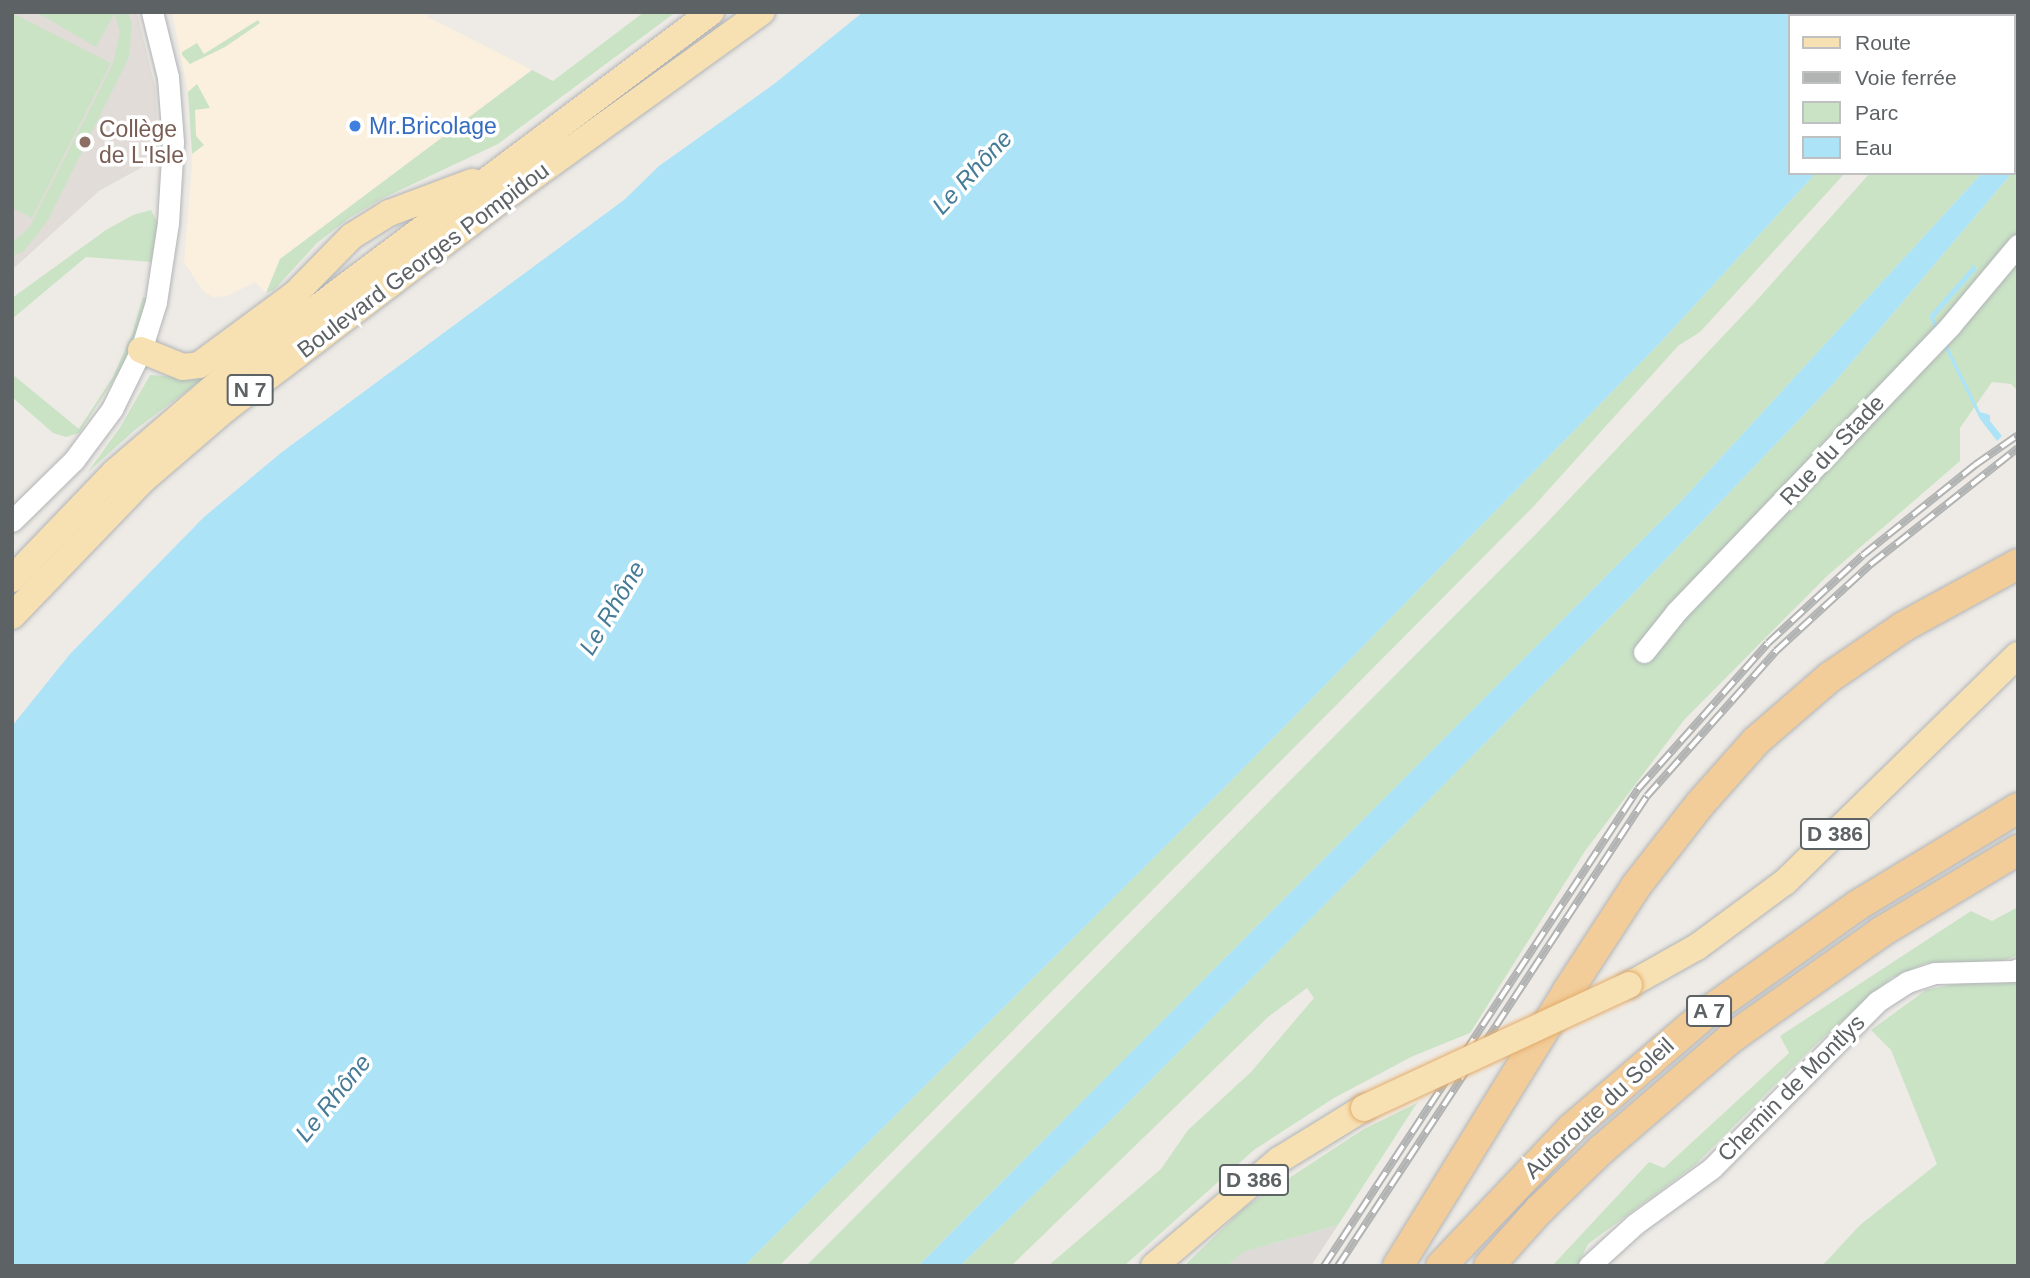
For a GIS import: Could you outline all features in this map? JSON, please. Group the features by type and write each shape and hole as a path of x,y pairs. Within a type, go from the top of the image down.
{"highway":[{"path":"1398,1266 1566,992 1636,886 1700,804 1756,741 1830,677 1903,627 2018,564"},
{"name":"Autoroute du Soleil","path":"1441,1266 1572,1128 1706,1013 1858,905 2018,808"},
{"name":"Autoroute du Soleil","path":"1489,1266 1540,1209 1602,1149 1731,1038 1881,932 2018,849"}],"main road":[{"name":"Boulevard Georges Pompidou","path":"12,579 115,472 229,374 711,12"},
{"name":"Boulevard Georges Pompidou","path":"12,616 142,481 227,408 512,192 762,12"},
{"path":"141,350 183,367 199,365 295,293 352,236 388,213 496,173"},
{"name":"D 386","path":"1154,1266 1279,1160 1364,1108 1629,985 1698,947 1785,882 2018,655"}],"street":[{"path":"12,522 58,478 96,433 117,400 141,350 160,280 172,165 168,77 152,12"},
{"name":"Rue du Stade","path":"1644,652 1676,612 1950,326 2018,245"},
{"name":"Chemin de Montlys","path":"1589,1266 1635,1224 1712,1168 1878,1001 1908,982 1935,973 2013,971 2018,968"}],"shaded area":[{"name":"Collège de L'Isle","path":"12,12 137,12 155,87 158,148 148,164 99,191 12,270"},
{"path":"172,12 428,12 428,17 532,70 280,259 266,293 255,282 227,296 213,297 203,291 184,262 192,166 191,126 188,92"},
{"path":"1338,1225 1311,1266 1227,1266 1242,1252"}],"green space":[{"path":"36,12 111,12 114,14 96,47"},
{"path":"114,12 128,12 132,24 129,57 48,220 24,251 12,256 12,243 29,228 113,64 120,32"},
{"path":"644,12 676,12 498,144 383,198 349,218 317,243 274,290 266,293 280,259 532,70 553,81"},
{"path":"14,14 111,63 32,218 12,208"},
{"path":"258,20 260,23 225,47 190,64 182,55 182,52 197,43 204,54"},
{"path":"197,84 210,108 195,110 196,136 204,145 192,154 188,92"},
{"path":"2018,166 2018,391 2011,384 1992,382 1960,428 1960,461 1827,576 1684,720 1585,851 1470,1033 1413,1056 1334,1098 1254,1150 1124,1266 1048,1266 1161,1169 1188,1130 1251,1072 1314,998 1307,988 1268,1017 1011,1266 960,1266 1116,1115 1628,599 1834,383 2010,175 2016,175"},
{"path":"1814,175 1843,175 1700,332 1678,346 1533,507 779,1266 744,1266 1229,783 1658,345"},
{"path":"1868,175 1980,175 1682,500 918,1266 806,1266 1539,531 1757,300"},
{"path":"151,210 158,224 152,262 86,257 12,319 12,298 106,230 133,215"},
{"path":"143,297 147,299 121,369 79,433 66,437 53,433 12,397 12,374 79,429 113,377 132,334"},
{"path":"244,348 136,429 88,472 121,426 150,375 179,377"},
{"path":"2018,907 2018,955 2000,962 1926,963 1891,978 1812,1048 1695,1165 1588,1244 1577,1266 1552,1266 1649,1162 1664,1168 1789,1053 1780,1036 1971,911 1992,921"},
{"path":"2018,978 2018,1266 1822,1266 1860,1225 1937,1164 1891,1050 1871,1030 1926,990 1960,983 2006,983"},
{"path":"1417,1103 1338,1225 1243,1252 1227,1266 1184,1266 1245,1207 1364,1129"}],"water":[{"name":"Le Rhône","path":"863,12 1954,12 1788,14 1788,175 1814,175 1658,345 1229,783 744,1266 12,1266 12,726 70,654 204,517 282,452 624,200 659,166 774,84"},
{"path":"1980,175 2010,175 1834,383 1628,599 1116,1115 960,1266 918,1266 1682,500"},
{"path":"1971,263 1977,269 1934,318 1980,412 1990,415 1990,421 2002,436 1997,441 1980,419 1929,316 1971,268"}],"railway":[{"path":"1324,1266 1638,789 1768,643 1863,555 1975,465 2018,435"},
{"path":"1338,1266 1647,796 1776,651 1871,564 2018,448"}],"place":[{"name":"Mr.Bricolage","path":"355,126"},
{"name":"Collège de L'Isle","path":"85,142"}]}
